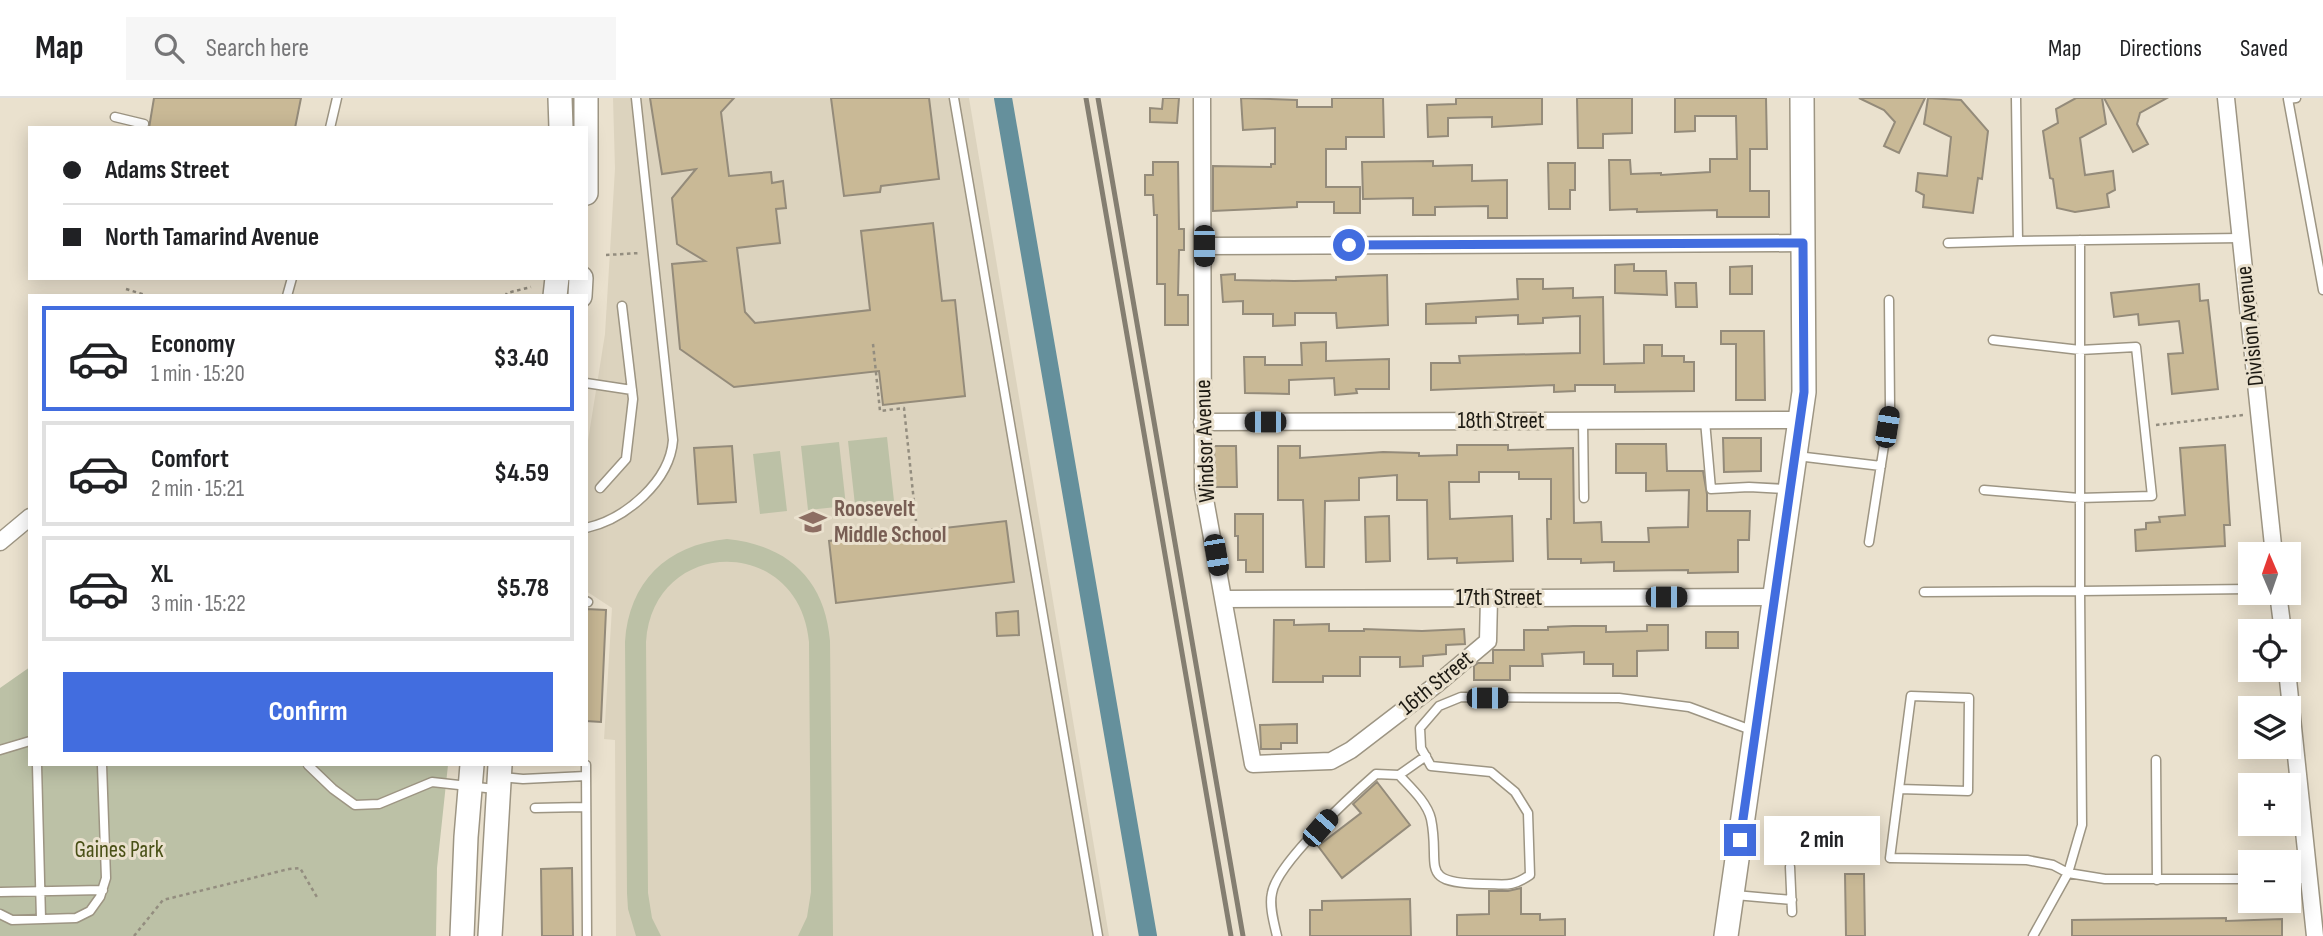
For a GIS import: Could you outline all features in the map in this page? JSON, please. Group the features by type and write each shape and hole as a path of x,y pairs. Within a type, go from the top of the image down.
{"street":[{"path":"560,98 561,126"},
{"path":"586,98 586,126"},
{"name":"Windsor Avenue","path":"1202,98 1203,488 1253,764 1331,761 1350,750"},
{"path":"1726,936 1804,392 1802,98"},
{"name":"Division Avenue","path":"2226,98 2273,542"},
{"path":"1204,246 1803,243"},
{"name":"18th Street","path":"1202,422 1800,420"},
{"path":"0,542 28,519"},
{"name":"17th Street","path":"1224,599 1774,597"},
{"name":"16th Street","path":"1350,750 1437,684 1488,640 1489,598"},
{"path":"2288,682 2315,936"},
{"path":"463,936 471,776"},
{"path":"489,936 499,777"}],"lane":[{"path":"330,126 337,98"},
{"path":"588,528 600,525 632,506 662,477 672,455 673,440 636,98"},
{"path":"954,98 1098,936"},
{"path":"2016,98 2018,241"},
{"path":"2296,98 2288,99 2323,290"},
{"path":"115,117 132,124 144,124"},
{"path":"1948,243 2241,238"},
{"path":"2033,936 2068,873 2082,825 2080,240"},
{"path":"1869,542 1890,407 1889,300"},
{"path":"600,488 626,459 633,399 622,306"},
{"path":"1984,490 2079,498 2152,496 2136,347 2080,350 1993,340"},
{"path":"588,383 632,390"},
{"path":"1583,421 1584,498"},
{"path":"1705,421 1711,489 1790,489"},
{"path":"1795,456 1881,466"},
{"path":"1924,592 2238,589"},
{"path":"1899,789 1968,791 1969,698 1911,696 1890,858 2028,860 2053,865 2068,873 2105,879 2238,879"},
{"path":"1399,775 1418,795 1431,816 1435,869 1445,880 1459,884 1516,884 1530,875 1528,813 1515,792 1491,772 1431,766 1422,748 1420,728 1438,706 1461,697 1619,698 1689,707 1755,732"},
{"path":"0,750 28,742"},
{"path":"1277,936 1271,895 1276,878 1334,812 1376,774 1399,775 1426,756"},
{"path":"2157,760 2157,880"},
{"path":"37,766 41,919"},
{"path":"0,914 12,920 76,918 90,911 100,897 106,878 102,766"},
{"path":"309,766 355,805 379,804 432,782 471,776 523,779 586,776"},
{"path":"586,766 584,807 587,936"},
{"path":"535,808 584,807"},
{"path":"1790,867 1792,912"},
{"path":"2301,879 2309,879"},
{"path":"0,892 103,890"},
{"path":"1732,895 1791,900"}],"path":[{"path":"606,255 643,253"},
{"path":"506,294 531,287"},
{"path":"125,289 141,294"},
{"path":"873,344 880,411 904,408 916,521"},
{"path":"2154,425 2247,415"},
{"path":"134,936 163,900 289,869 300,868 318,899"}],"shaded area":[{"name":"Roosevelt Middle School","path":"613,98 969,98 1109,936 616,936 615,740 604,739 612,608 588,592 588,440 605,334 615,169"}],"green space":[{"path":"887,437 894,501 855,505 848,441"},
{"path":"839,442 846,506 808,510 801,446"},
{"path":"780,451 787,511 760,514 753,454"},
{"path":"727,539 768,549 800,569 820,600 827,619 830,641 833,936 798,936 807,917 811,892 809,642 799,607 780,582 755,567 726,562 698,567 673,582 655,607 646,642 648,893 652,918 661,936 636,936 628,909 625,642 628,621 634,601 643,585 669,558 686,549"},
{"name":"Gaines Park","path":"28,668 28,766 448,766 437,868 436,936 0,936 0,688"}],"building":[{"path":"154,98 301,98 295,126 149,126"},
{"path":"650,98 734,98 721,112 729,176 771,172 772,183 783,181 786,208 776,209 780,243 737,248 745,312 755,323 870,310 861,231 933,223 942,301 955,300 965,396 883,405 879,371 734,387 680,349 672,264 705,261 677,244 672,198 696,169 662,174"},
{"path":"831,98 929,98 939,179 881,186 880,192 844,196"},
{"path":"1163,98 1179,98 1177,123 1150,122 1150,108 1162,109"},
{"path":"1241,98 1297,100 1297,107 1332,107 1332,98 1383,98 1384,137 1346,137 1346,149 1326,149 1326,187 1360,187 1360,213 1334,213 1334,202 1297,202 1297,207 1213,211 1213,166 1271,167 1271,164 1275,164 1275,128 1243,130"},
{"path":"1456,98 1542,98 1542,124 1492,127 1492,117 1448,118 1448,136 1428,137 1427,105 1456,104"},
{"path":"1577,98 1632,98 1632,133 1603,134 1603,148 1578,148"},
{"path":"1675,98 1766,98 1767,149 1750,149 1750,191 1769,191 1769,217 1717,217 1717,210 1610,210 1609,160 1630,160 1631,174 1661,175 1710,172 1710,159 1737,159 1736,116 1695,116 1695,131 1675,132"},
{"path":"1859,98 1925,98 1899,153 1884,146 1895,122 1884,110"},
{"path":"1928,98 1961,100 1988,131 1982,179 1978,178 1973,213 1923,207 1924,195 1916,191 1918,173 1947,176 1951,137 1924,124"},
{"path":"2076,98 2102,98 2106,124 2080,138 2085,175 2113,171 2115,190 2107,194 2109,207 2075,212 2057,208 2043,131 2058,123 2056,109"},
{"path":"2104,98 2167,98 2140,113 2137,124 2148,144 2133,152"},
{"path":"1433,161 1433,166 1472,165 1472,181 1507,180 1507,218 1488,218 1488,206 1435,207 1435,215 1413,215 1413,198 1363,199 1362,162"},
{"path":"1153,162 1178,162 1179,229 1184,229 1184,250 1179,250 1178,295 1188,295 1188,325 1165,325 1165,284 1157,284 1157,215 1154,215 1153,195 1145,195 1145,175 1153,175"},
{"path":"1548,163 1575,163 1575,190 1570,190 1570,209 1549,209"},
{"path":"1634,264 1634,271 1666,271 1667,295 1615,293 1615,265"},
{"path":"1752,266 1752,294 1730,294 1730,267"},
{"path":"1235,274 1235,280 1294,281 1387,275 1388,325 1337,328 1336,313 1295,313 1295,325 1273,326 1273,314 1243,314 1243,301 1223,302 1221,275"},
{"path":"1517,279 1543,279 1543,289 1573,288 1573,298 1603,297 1604,364 1644,363 1644,345 1662,345 1662,356 1684,356 1684,362 1694,362 1694,391 1615,392 1615,385 1575,385 1575,391 1554,392 1554,385 1431,390 1431,363 1460,363 1459,356 1580,353 1580,316 1543,318 1543,323 1518,324 1518,315 1476,317 1476,323 1426,324 1426,304 1518,299"},
{"path":"1675,283 1696,283 1697,307 1676,307"},
{"path":"2199,284 2200,301 2208,300 2218,389 2172,394 2168,354 2183,353 2179,321 2139,325 2138,314 2114,317 2111,293"},
{"path":"1721,331 1764,331 1765,400 1736,400 1736,344 1721,344"},
{"path":"1326,342 1326,361 1389,359 1389,389 1356,389 1357,393 1335,395 1334,378 1289,380 1289,394 1245,393 1244,357 1265,357 1265,365 1302,365 1301,343"},
{"path":"1723,438 1761,438 1761,471 1724,472"},
{"path":"1616,444 1666,444 1667,471 1703,471 1707,511 1750,511 1749,540 1738,540 1738,572 1614,571 1614,562 1581,563 1581,559 1548,559 1547,519 1551,519 1551,479 1519,479 1519,472 1479,472 1479,482 1449,482 1450,519 1512,516 1513,561 1457,563 1457,558 1428,559 1427,500 1397,500 1397,475 1359,478 1359,500 1325,501 1324,567 1306,567 1303,500 1278,500 1278,446 1300,446 1300,458 1383,452 1419,453 1419,456 1457,455 1457,445 1508,445 1508,450 1573,448 1574,523 1601,522 1602,542 1649,542 1648,528 1688,527 1689,490 1646,491 1646,473 1616,473"},
{"path":"2225,445 2230,525 2224,525 2225,546 2136,551 2135,530 2146,529 2146,523 2160,522 2159,517 2185,515 2180,448"},
{"path":"732,446 736,502 698,504 694,448"},
{"path":"1214,446 1236,446 1237,487 1215,487"},
{"path":"1235,514 1263,514 1263,572 1246,572 1246,560 1238,560"},
{"path":"1389,516 1390,561 1366,562 1365,517"},
{"path":"1006,521 1014,582 836,603 829,541"},
{"path":"588,609 606,610 601,722 588,721"},
{"path":"1018,611 1019,635 997,636 996,613"},
{"path":"1274,620 1294,620 1294,625 1329,624 1329,631 1464,629 1465,644 1446,645 1446,654 1423,656 1423,666 1400,667 1400,657 1360,657 1360,676 1323,676 1323,682 1273,682"},
{"path":"1647,625 1668,625 1668,650 1637,651 1637,676 1613,676 1613,664 1584,664 1584,652 1542,654 1543,666 1510,666 1510,680 1474,680 1474,666 1478,663 1493,663 1493,650 1524,650 1524,630 1606,626 1606,632 1647,631"},
{"path":"1706,632 1738,632 1738,648 1706,648"},
{"path":"1297,724 1297,743 1281,743 1281,749 1261,749 1260,725"},
{"path":"1377,782 1410,825 1342,878 1318,846 1361,813 1353,804"},
{"path":"572,868 573,936 542,936 541,869"},
{"path":"1845,874 1864,874 1865,936 1846,936"},
{"path":"1521,888 1521,914 1540,914 1540,920 1565,919 1565,936 1457,936 1457,915 1489,914 1489,891"},
{"path":"1410,899 1411,936 1310,936 1310,910 1322,910 1322,901"},
{"path":"2226,918 2226,921 2282,919 2282,936 2072,936 2072,920"}],"waterway":[{"path":"1003,98 1148,936"}],"railway":[{"path":"1086,98 1231,936"},
{"path":"1098,98 1243,936"}],"place":[{"name":"Roosevelt Middle School","path":"813,522"}],"route":[{"path":"1349,245 1803,243 1804,392 1740,840"}]}
